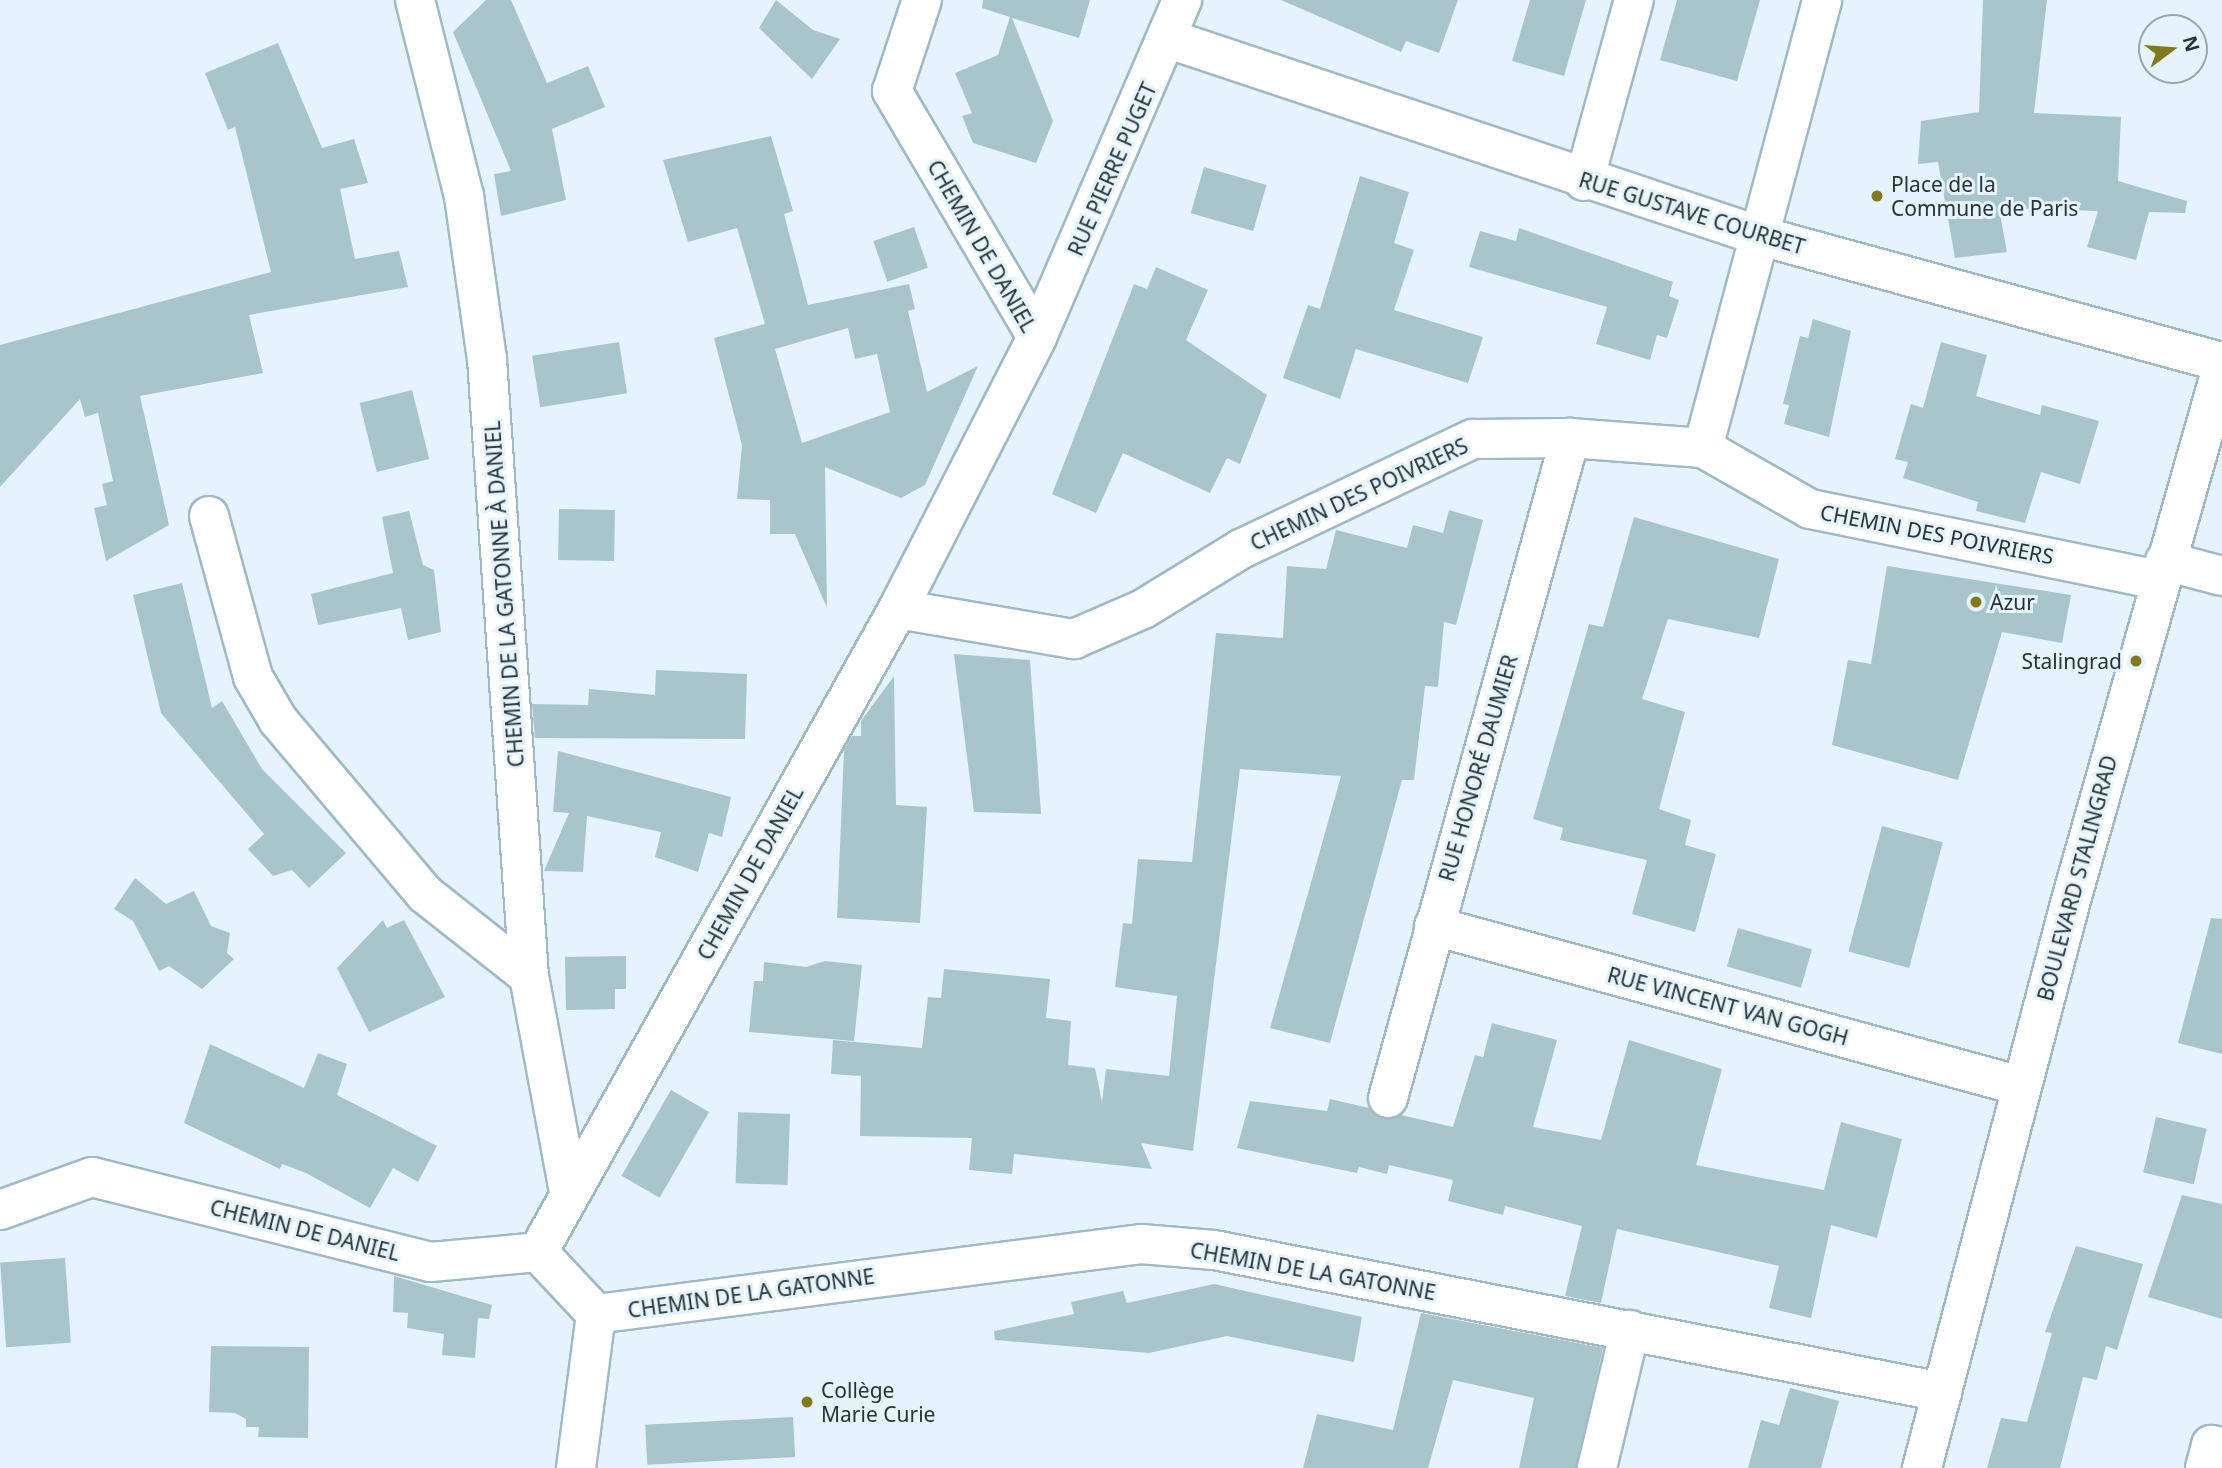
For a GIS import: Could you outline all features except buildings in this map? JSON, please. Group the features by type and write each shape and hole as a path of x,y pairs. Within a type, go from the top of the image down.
{"street":[{"name":"CHEMIN DE LA GATONNE À DANIEL","path":"415,0 464,196 487,359 529,976 569,1191"},
{"name":"CHEMIN DE DANIEL","path":"0,1210 92,1177 431,1262 538,1252 569,1191 898,608 1037,337 892,91 922,0"},
{"name":"RUE PIERRE PUGET","path":"1037,337 1169,39 1182,0"},
{"path":"1584,181 1634,0"},
{"path":"1703,448 1757,235 1822,0"},
{"name":"RUE GUSTAVE COURBET","path":"1169,39 1584,181 1757,235 2222,365"},
{"name":"BOULEVARD STALINGRAD","path":"1923,1468 2021,1086 2162,570 2214,421 2222,365"},
{"name":"CHEMIN DES POIVRIERS","path":"898,608 1074,639 1143,609 1241,549 1473,439 1570,438 1703,448 1810,509 2162,570 2222,576"},
{"name":"RUE HONORÉ DAUMIER","path":"1388,1098 1570,438"},
{"path":"209,516 253,677 278,720 425,894 529,976"},
{"name":"RUE VINCENT VAN GOGH","path":"1434,926 2021,1086"},
{"name":"CHEMIN DE LA GATONNE","path":"596,1314 1141,1244 1214,1250 1942,1392"},
{"path":"538,1252 596,1314 576,1468"},
{"path":"1597,1468 1630,1330"}],"place":[{"name":"Place de la Commune de Paris","path":"1877,196"},
{"name":"Azur","path":"1976,602"},
{"name":"Stalingrad","path":"2136,661"},
{"name":"Collège Marie Curie","path":"807,1402"}]}
